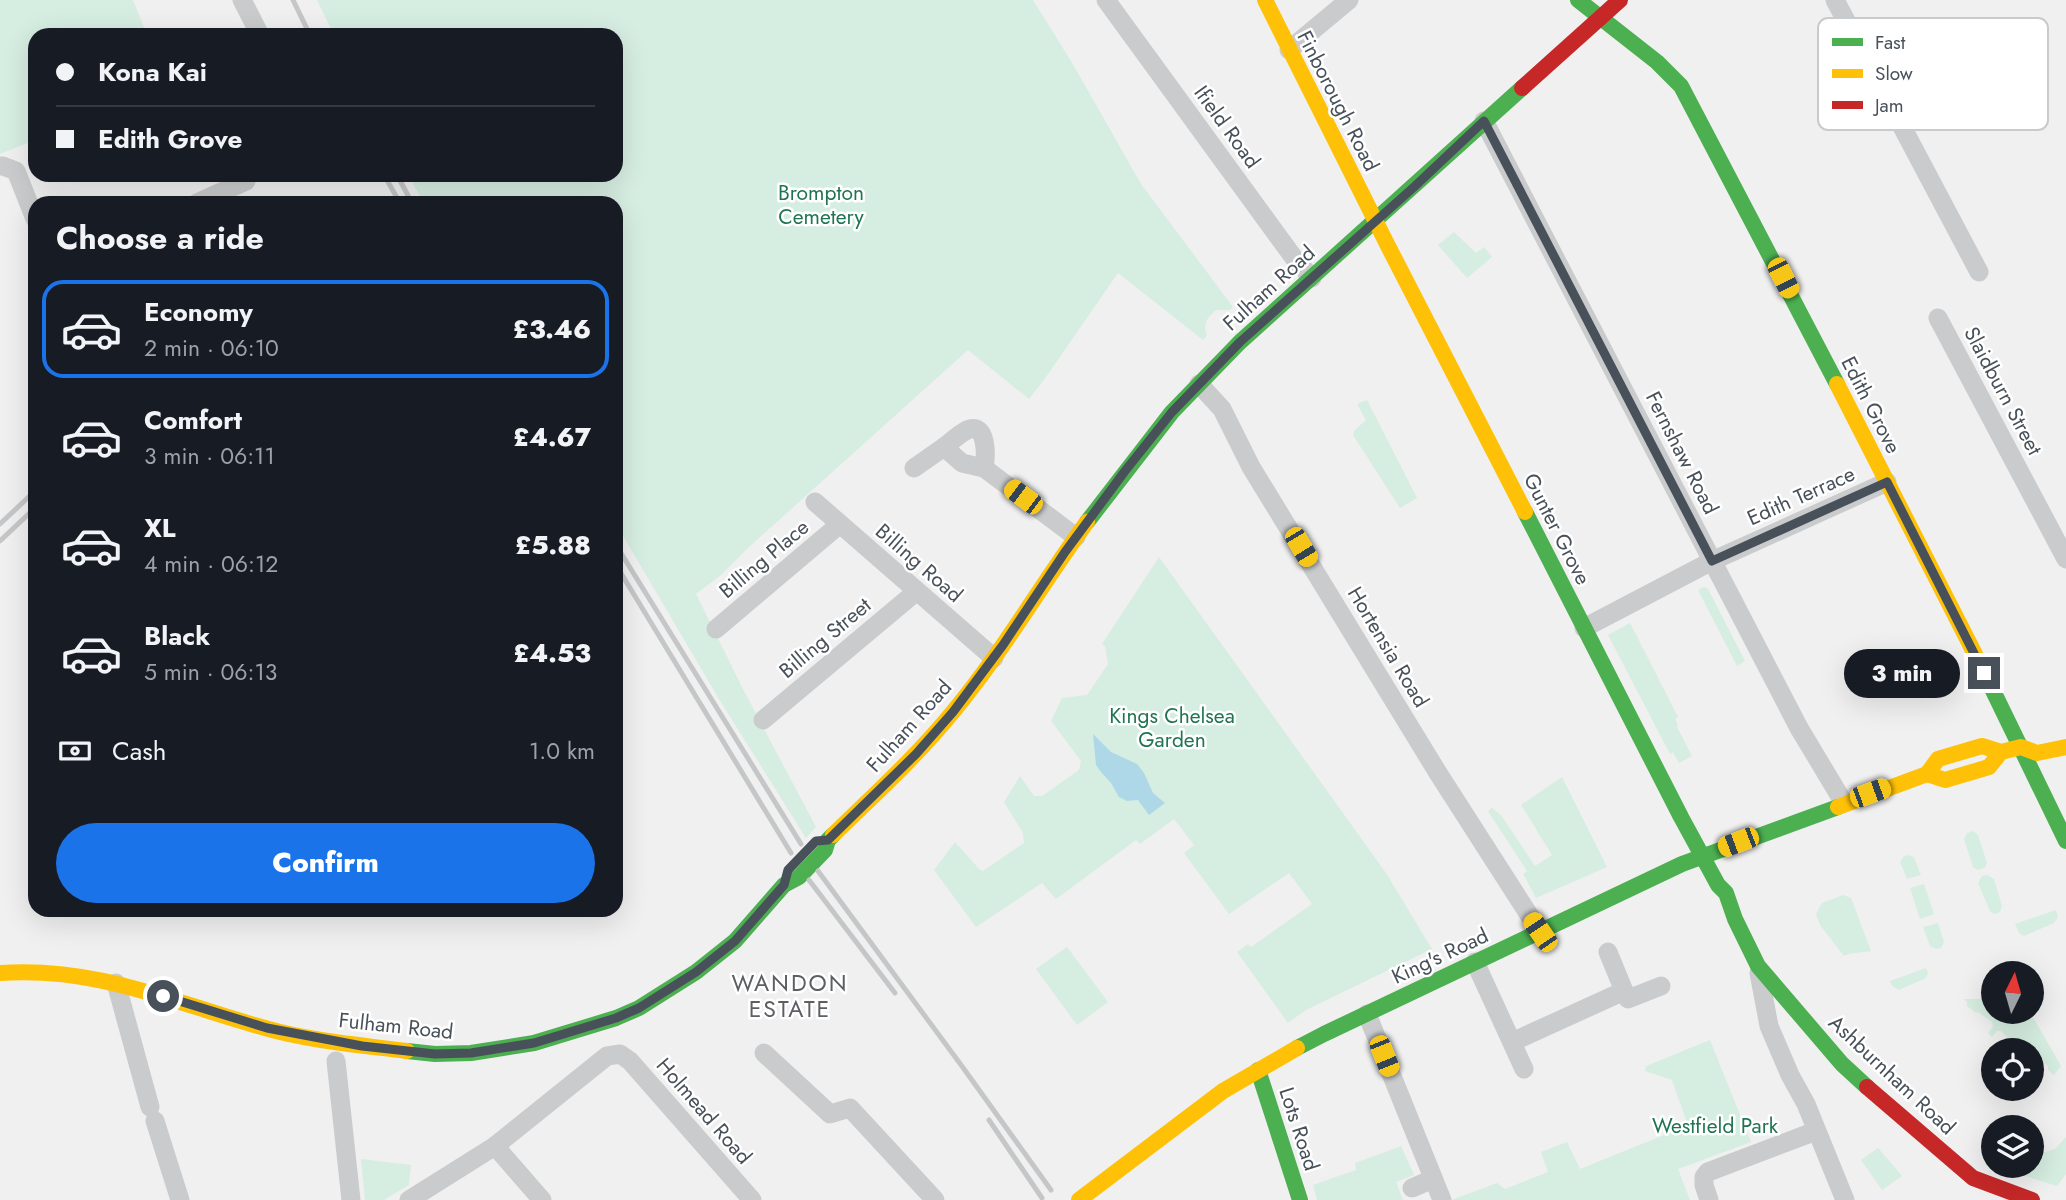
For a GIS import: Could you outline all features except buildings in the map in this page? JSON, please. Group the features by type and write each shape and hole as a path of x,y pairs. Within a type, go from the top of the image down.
{"main road":[{"name":"Finborough Road","path":"1265,0 1375,221"},
{"name":"Edith Grove","path":"1578,0 1667,70 1681,86 1783,278 2001,704 2066,841"},
{"name":"Fulham Road","path":"0,972 72,974 140,989 267,1028 338,1042 435,1054 471,1053 534,1043 616,1018 639,1008 696,972 735,941 784,885 788,870 816,841 828,840 916,754 953,712 994,658 1076,537 1149,440 1199,384 1240,342 1620,0"},
{"name":"Gunter Grove","path":"1375,221 1703,856"},
{"path":"2021,747 2032,732"},
{"name":"King's Road","path":"1079,1200 1214,1097 1258,1070 1367,1014 1661,873 1927,774 1938,759 1982,746 2001,752 2021,747 2037,752 2066,747"},
{"name":"King's Road","path":"1927,774 1945,780 1989,767 2001,752"},
{"name":"Ashburnham Road","path":"1703,856 1718,885 1726,893 1735,919 1758,966 1807,1025 1842,1064 1973,1178"},
{"name":"Lots Road","path":"1258,1070 1300,1200"},
{"path":"1996,1194 2032,1200"}],"street":[{"path":"242,0 256,28"},
{"name":"Ifield Road","path":"1107,0 1294,258 1312,278"},
{"path":"1289,50 1349,0"},
{"path":"1835,0 1845,18"},
{"name":"Fernshaw Road","path":"1484,121 1799,728 1844,803"},
{"path":"1904,130 1979,272"},
{"path":"0,166 16,171 28,201"},
{"path":"213,196 244,182"},
{"name":"Slaidburn Street","path":"1938,318 2066,559"},
{"name":"Hortensia Road","path":"1199,384 1222,409 1251,467 1469,824 1540,932"},
{"path":"914,468 968,429 974,429 979,431 986,444 984,468"},
{"path":"944,447 962,463 984,468 1076,537"},
{"name":"Edith Terrace","path":"1584,628 1712,561 1887,482"},
{"name":"Billing Road","path":"815,502 994,658"},
{"name":"Billing Place","path":"716,629 840,524"},
{"name":"Billing Street","path":"763,720 917,591"},
{"path":"1608,952 1628,999 1661,986"},
{"path":"1475,962 1524,1069"},
{"path":"1758,966 1763,1005 1769,1026 1806,1104 1845,1200"},
{"path":"116,984 180,1200"},
{"path":"1512,1042 1624,990"},
{"path":"1367,1014 1441,1200"},
{"path":"1790,1075 1792,1046 1807,1025"},
{"path":"764,1053 830,1114 850,1108 935,1200"},
{"name":"Holmead Road","path":"495,1146 607,1056 620,1054 752,1200"},
{"path":"337,1061 351,1200"},
{"path":"1709,1200 1703,1177 1708,1172 1816,1130"},
{"path":"409,1200 495,1146 542,1200"},
{"name":"Ashburnham Road","path":"1973,1178 1996,1194"},
{"path":"1412,1188 1433,1179"}],"green space":[{"path":"0,0 133,0 144,28 28,28 28,143 0,154"},
{"name":"Brompton Cemetery","path":"317,0 1033,0 1141,184 1233,307 1229,310 1216,310 1210,316 1205,324 1207,336 1203,340 1118,273 1029,399 968,350 721,575 696,594 816,827 806,838 719,699 623,536 623,196 420,196 412,182 623,182 623,28 331,28"},
{"path":"1454,232 1476,253 1484,247 1492,257 1467,278 1438,245"},
{"path":"1367,400 1417,498 1400,508 1353,435 1366,420 1357,404"},
{"name":"Kings Chelsea Garden","path":"1159,557 1386,873 1432,949 1306,1010 1288,1023 1237,952 1248,944 1251,947 1312,904 1289,873 1229,914 1184,853 1194,845 1174,819 1140,844 1136,840 1056,899 1042,883 976,927 934,870 955,842 983,871 1024,843 1023,833 1004,802 1020,776 1034,796 1042,796 1079,770 1081,761 1051,721 1062,698 1087,695 1108,664 1105,646 1102,644"},
{"path":"1704,587 1708,589 1745,661 1737,666 1698,590"},
{"path":"1630,623 1678,717 1675,719 1677,727 1692,756 1679,763 1673,752 1670,754 1608,635"},
{"path":"1562,777 1607,867 1536,898 1523,874 1527,871 1488,811 1492,808 1501,815 1535,866 1552,855 1521,805"},
{"path":"1973,831 1978,835 1987,863 1985,868 1978,870 1973,867 1964,839 1967,833"},
{"path":"1908,855 1914,857 1921,875 1907,879 1900,862"},
{"path":"1987,875 1994,879 2002,906 2000,912 1994,914 1990,911 1978,883 1982,876"},
{"path":"1924,884 1934,914 1920,919 1910,888"},
{"path":"1843,895 1851,898 1871,951 1844,956 1820,925 1816,914 1822,903"},
{"path":"2056,910 2058,917 2054,923 2024,936 2019,933 2015,924"},
{"path":"1938,923 1944,942 1941,948 1936,949 1930,946 1923,927"},
{"path":"1067,947 1108,1002 1077,1025 1036,969"},
{"path":"1926,968 1926,978 1899,990 1892,986 1890,981"},
{"path":"1963,999 1981,999 1981,1014 1967,1006"},
{"path":"1992,1024 2037,1024 2061,1066 2054,1075 2048,1070 2044,1063 2044,1038 2008,1038 2001,1031 1997,1031 1992,1037 1988,1033"},
{"name":"Westfield Park","path":"1710,1040 1751,1142 1678,1169 1690,1200 1451,1200 1497,1183 1505,1189 1548,1172 1541,1152 1567,1142 1580,1169 1687,1123 1672,1080 1645,1071 1646,1066"},
{"path":"2066,1137 2066,1174 2057,1186 2031,1178 2044,1178 2044,1153 2055,1149"},
{"path":"1401,1146 1414,1175 1396,1182 1403,1200 1317,1200 1313,1185 1356,1170 1355,1163"},
{"path":"1878,1148 1902,1176 1882,1190 1861,1160"},
{"path":"361,1159 411,1165 409,1185 384,1200 365,1200"}],"water":[{"path":"1093,734 1111,752 1137,764 1153,793 1165,803 1149,815 1138,800 1127,801 1119,797 1096,765"}],"railway":[{"path":"293,0 307,28"},
{"path":"388,182 396,196"},
{"path":"401,182 408,196"},
{"path":"0,524 28,498"},
{"path":"0,541 28,515"},
{"path":"623,556 801,844"},
{"path":"623,577 791,853"},
{"path":"818,871 1051,1190"},
{"path":"809,880 895,993"},
{"path":"989,1120 1042,1198"}],"traffic: fast":[{"path":"1578,0 1657,62 1681,86 1837,384"},
{"path":"1087,522 1172,412 1240,342 1522,88"},
{"path":"1525,512 1681,817 1718,885 1726,893 1735,919 1758,966 1842,1064 1867,1087"},
{"path":"1982,668 2066,841"},
{"path":"1297,1048 1682,864 1838,807"},
{"path":"407,1051 435,1054 471,1053 534,1043 616,1018 639,1008 696,972 735,941 784,885 799,877 825,850 833,835"},
{"path":"1258,1070 1300,1200"}],"traffic: slow":[{"path":"1265,0 1525,512"},
{"path":"1837,384 1982,668"},
{"path":"833,835 952,713 988,667 1087,522"},
{"path":"1838,807 1927,774 1938,759 1982,746 2001,752 2021,747 2037,753 2066,747"},
{"path":"1927,774 1945,780 1989,767 2001,752"},
{"path":"0,973 36,972 102,981 135,988 282,1032 407,1051"},
{"path":"1079,1200 1223,1091 1297,1048"}],"traffic: jam":[{"path":"1522,88 1620,0"},
{"path":"1867,1087 1973,1178 2032,1200"}],"district":[{"name":"WANDON ESTATE","path":"790,996"}],"route":[{"path":"163,996 267,1028 338,1042 435,1054 471,1053 534,1043 616,1018 639,1008 696,972 735,941 784,885 788,870 816,841 828,840 916,754 953,712 1003,645 1054,567 1172,412 1240,342 1484,121 1712,561 1887,482 1984,673"}]}
